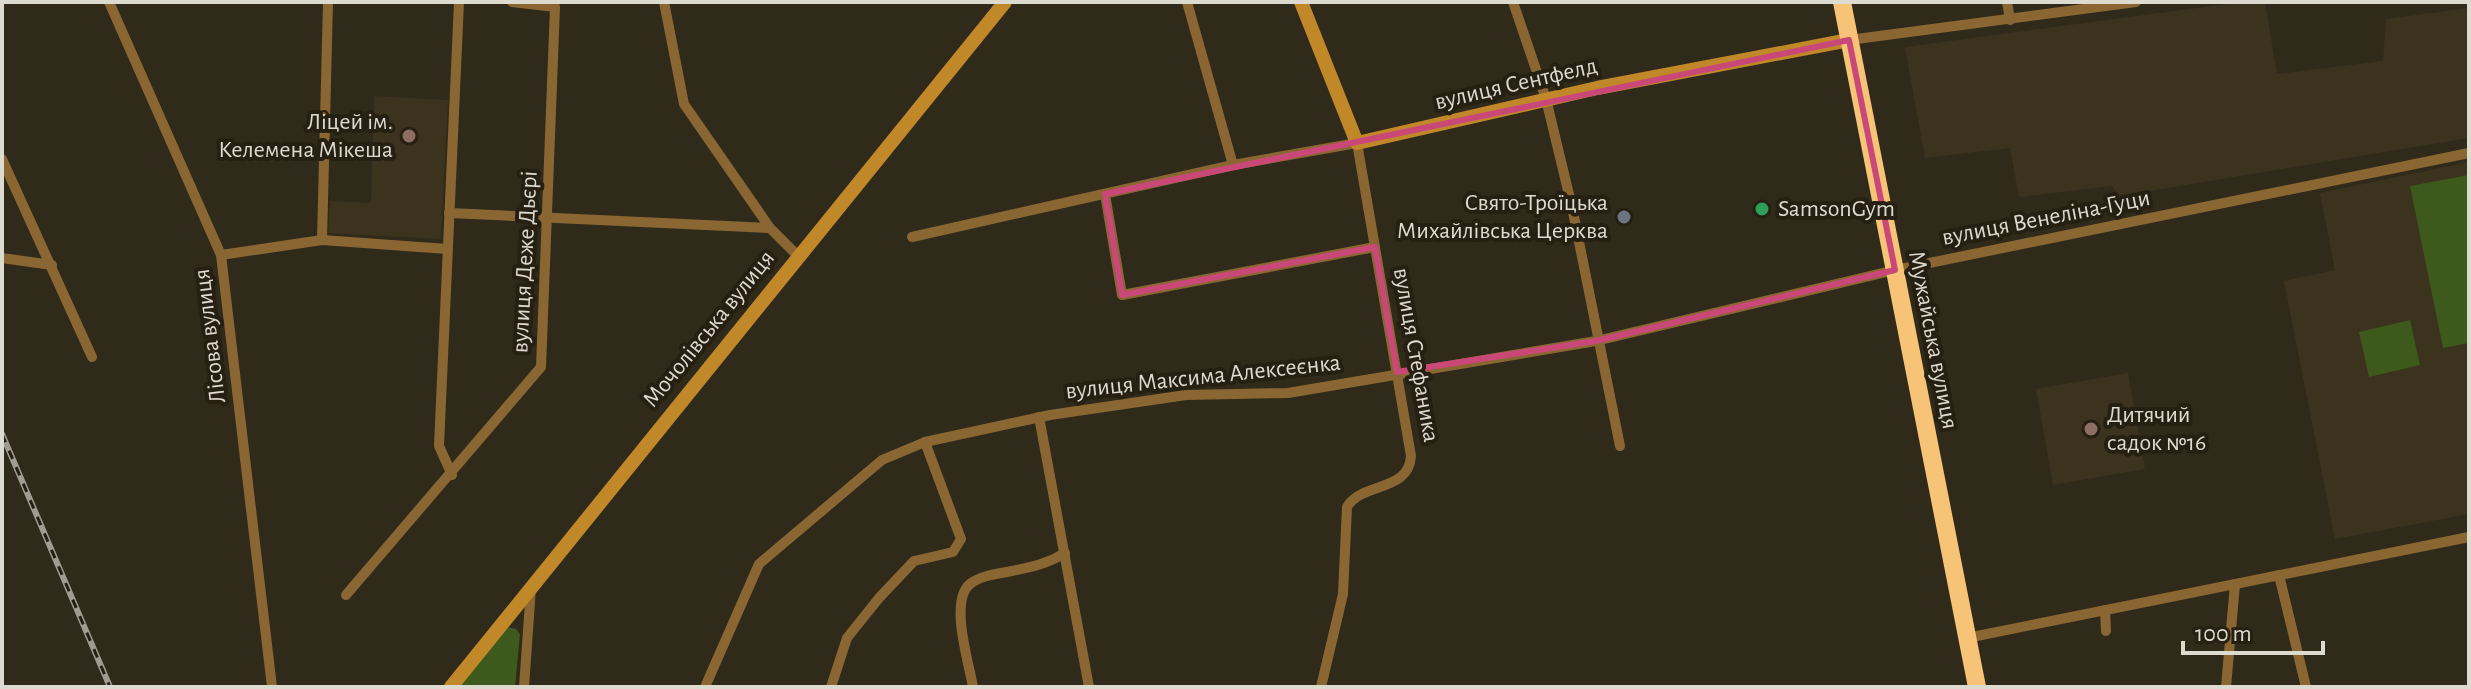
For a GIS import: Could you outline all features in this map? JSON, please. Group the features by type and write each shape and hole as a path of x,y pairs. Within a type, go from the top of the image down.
{"highway":[{"name":"Мужайська вулиця","path":"1842,2 1977,687"}],"main road":[{"name":"Мочолівська вулиця","path":"451,687 797,255 1005,2"},
{"name":"вулиця Стефаника","path":"1301,2 1357,143"},
{"name":"вулиця Сентфелд","path":"1357,143 1546,99 1849,40"}],"street":[{"name":"Лісова вулиця","path":"109,2 221,255 272,687"},
{"path":"322,240 328,2"},
{"path":"452,475 439,446 459,2"},
{"name":"вулиця Деже Дьєрі","path":"346,595 452,475 541,367 555,7 512,2"},
{"path":"664,2 684,104 770,228 797,255"},
{"path":"1187,2 1233,165"},
{"path":"1513,2 1546,99 1572,207 1596,341 1620,446"},
{"path":"2007,2 2010,20"},
{"name":"вулиця Сентфелд","path":"1849,40 2136,2"},
{"name":"вулиця Сентфелд","path":"912,237 1233,165 1357,143"},
{"name":"вулиця Стефаника","path":"1321,687 1343,594 1347,507 1354,496 1392,483 1411,465 1357,143"},
{"name":"вулиця Венеліна-Гуци","path":"1397,372 1596,341 1895,270 2469,153"},
{"path":"2,159 92,357"},
{"path":"1105,194 1122,295 1375,247"},
{"path":"449,213 770,228"},
{"path":"221,255 322,240 447,249"},
{"path":"2,258 52,265"},
{"name":"вулиця Максима Алексеєнка","path":"705,687 759,564 882,460 925,442 1039,417 1186,395 1288,393 1397,372"},
{"path":"1039,417 1089,687"},
{"path":"831,687 847,638 879,598 914,561 953,552 961,539 925,442"},
{"path":"1967,638 2469,537"},
{"path":"973,687 960,616 961,596 967,586 978,578 1047,564 1065,553"},
{"path":"2279,575 2306,687"},
{"path":"2226,687 2235,584"},
{"path":"524,687 531,586"},
{"path":"2105,610 2106,631"}],"highlighted area":[{"path":"1849,40 1895,270 1596,341 1397,372 1375,247 1122,295 1105,194"}],"shaded area":[{"path":"2242,2 2265,2 2277,74 2383,61 2386,19 2469,8 2469,138 2119,196 2112,186 2019,197 2010,148 1925,158 1905,47"},
{"name":"Ліцей ім. Келемена Мікеша","path":"374,96 448,100 441,239 328,233 330,201 371,203"},
{"path":"2469,162 2469,514 2335,539 2284,281 2335,270 2320,193"},
{"name":"Дитячий садок №16","path":"2128,373 2145,469 2053,485 2036,389"}],"green space":[{"path":"2469,175 2469,343 2443,348 2410,186"},
{"path":"2410,320 2420,365 2369,377 2359,332"},
{"path":"507,627 516,629 520,634 515,687 459,687"}],"railway":[{"path":"2,434 110,687"}],"place":[{"name":"Ліцей ім. Келемена Мікеша","path":"409,136"},
{"name":"SamsonGym","path":"1762,209"},
{"name":"Свято-Троїцька Михайлівська Церква","path":"1624,217"},
{"name":"Дитячий садок №16","path":"2091,429"}]}
